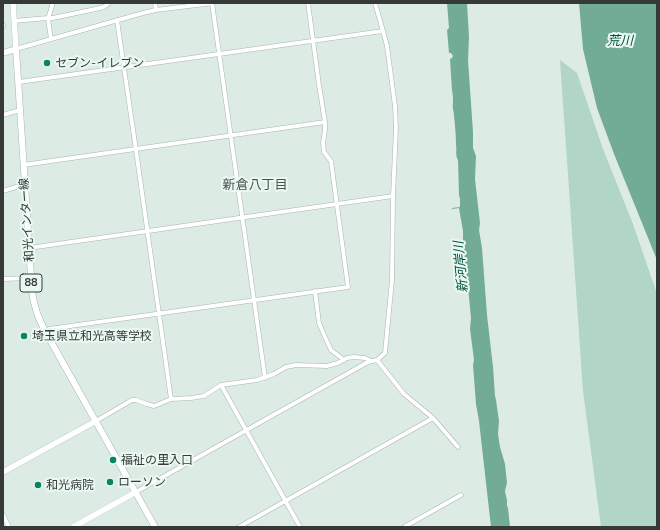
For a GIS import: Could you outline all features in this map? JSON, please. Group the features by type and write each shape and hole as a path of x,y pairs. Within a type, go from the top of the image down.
{"main road":[{"path":"3,53 16,49"},
{"name":"和光インター線","path":"16,49 34,306 45,331 155,527"}],"street":[{"path":"13,3 16,49 156,10 212,3 266,378"},
{"path":"51,39 48,19 52,3"},
{"path":"14,21 48,19 104,7 109,3"},
{"path":"155,3 156,10"},
{"path":"45,331 49,329 348,287 331,161 324,152 323,143 325,122 308,3"},
{"path":"72,527 368,362 377,360 385,353 392,280 393,196 396,128 395,106 389,59 384,31 375,3"},
{"path":"117,20 171,400"},
{"path":"19,82 384,31"},
{"path":"3,115 20,110"},
{"path":"24,165 325,122"},
{"path":"3,191 25,186"},
{"path":"29,248 393,196"},
{"path":"3,279 31,278"},
{"path":"315,292 319,323 330,350 344,360"},
{"path":"3,472 132,400 154,406 171,400 204,396 221,385 266,378 286,367 296,365 327,366 338,363 347,358 354,357 372,361"},
{"path":"377,360 404,394 433,418 458,447"},
{"path":"221,385 300,527"},
{"path":"239,527 433,418"},
{"path":"404,527 462,495"},
{"path":"3,515 10,527"}],"shaded area":[{"path":"560,60 577,73 603,149 633,224 657,294 657,527 601,527 583,391"}],"water":[{"path":"447,3 467,3 469,37 468,60 473,148 476,156 475,179 480,223 479,230 482,248 495,396 499,421 498,434 505,464 507,483 505,491 510,527 491,527 476,404 473,365 474,360 470,329 471,318 466,267 463,254 463,231 459,208 452,209 460,207 460,199 450,59 453,56 449,53"},
{"name":"荒川","path":"579,3 656,3 657,260 597,108 583,49"}],"place":[{"name":"セブン-イレブン","path":"47,63"},
{"name":"埼玉県立和光高等学校","path":"24,336"},
{"name":"福祉の里入口","path":"113,460"},
{"name":"ローソン","path":"110,482"},
{"name":"和光病院","path":"38,485"}],"district":[{"name":"新倉八丁目","path":"255,185"}],"water label":[{"name":"新河岸川","path":"461,267"}]}
